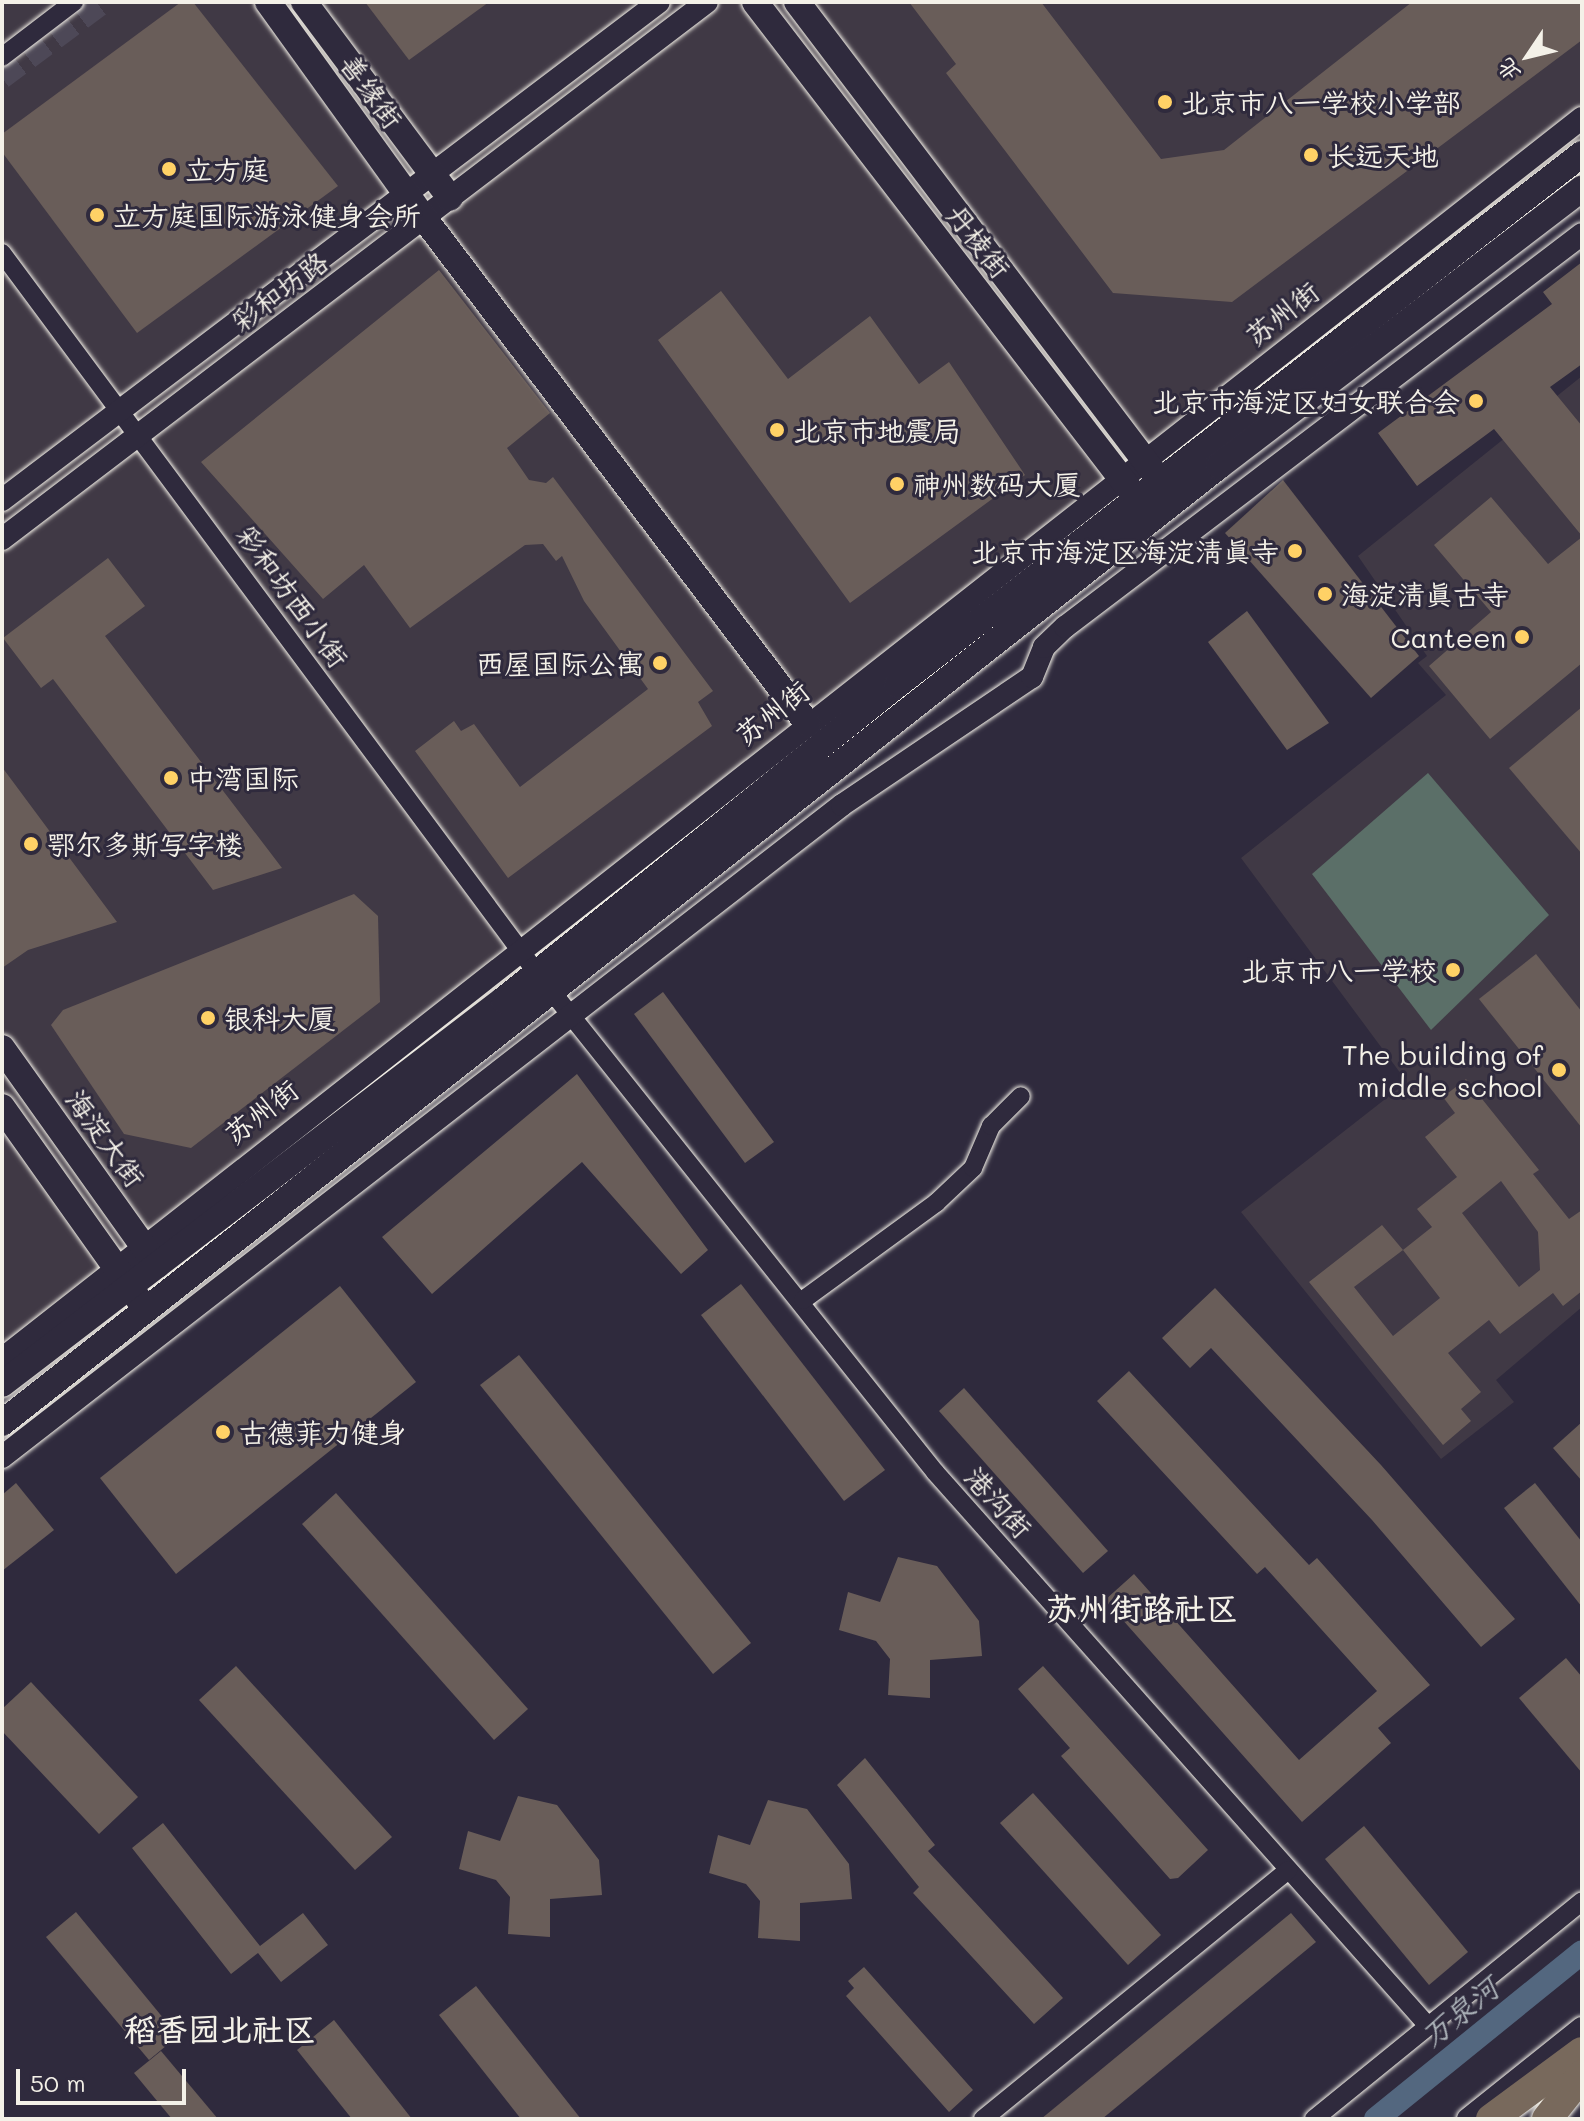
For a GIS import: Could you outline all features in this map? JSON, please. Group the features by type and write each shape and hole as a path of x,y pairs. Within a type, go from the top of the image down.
{"highway":[{"path":"1491,2119 1582,2052"},
{"path":"1548,2119 1582,2075"},
{"path":"1548,2119 1582,2093"}],"main road":[{"name":"善缘街","path":"268,2 424,218 808,724"},
{"name":"善缘街","path":"304,2 450,198"},
{"name":"丹棱街","path":"755,2 1145,509"},
{"name":"丹棱街","path":"797,2 1168,491"},
{"name":"苏州街","path":"2,1423 146,1310 545,983 1168,491 1582,154"},
{"name":"苏州街","path":"1168,491 1582,188"},
{"name":"苏州街","path":"2,1384 150,1255 545,983"},
{"name":"海淀大街","path":"2,1048 150,1255"},
{"path":"2,1107 146,1310"}],"street":[{"path":"2,57 74,2"},
{"name":"彩和坊路","path":"2,500 123,413 659,2"},
{"name":"彩和坊路","path":"2,539 707,2"},
{"name":"苏州街","path":"150,1255 519,950 1582,118"},
{"path":"2,1457 842,805 1032,677 1044,647 1065,627 1582,234"},
{"name":"彩和坊西小街","path":"2,253 545,983"},
{"name":"港沟街","path":"545,983 803,1300 935,1472 1428,2026"},
{"path":"803,1300 936,1203 973,1168 991,1126 1021,1096"},
{"path":"150,1255 174,1287"},
{"name":"苏州街","path":"2,1359 122,1277"},
{"path":"983,2119 1288,1870"},
{"path":"1314,2119 1582,1901"},
{"path":"1468,2119 1582,2028"}],"shaded area":[{"path":"2,2 1582,2 1582,154 2,1386"},
{"name":"北京市八一学校","path":"1582,376 1582,1307 1496,1380 1514,1402 1441,1459 1241,1212 1407,1082 1241,858 1446,695 1418,663 1427,656 1358,556"}],"green space":[{"path":"1428,773 1549,915 1431,1030 1312,874"}],"building":[{"name":"立方庭","path":"181,2 193,2 338,186 137,333 2,152 2,134"},
{"path":"365,2 489,2 409,60"},
{"name":"长远天地","path":"909,2 1041,2 1161,159 1224,150 1412,2 1582,2 1582,40 1232,302 1113,293 946,73 956,64"},
{"path":"1582,262 1582,364 1550,387 1582,426 1582,536 1494,429 1417,486 1378,433 1552,304 1543,292"},
{"path":"439,270 550,413 507,448 529,480 546,483 553,477 713,691 698,702 712,726 508,878 415,751 454,721 461,731 474,724 520,787 648,689 584,601 562,556 556,561 543,544 525,545 410,628 364,565 323,599 201,462"},
{"path":"721,291 788,379 870,316 919,384 949,362 1025,475 850,603 658,340"},
{"name":"海淀清真古寺","path":"1283,480 1419,656 1371,698 1225,533"},
{"name":"Canteen","path":"1491,497 1548,564 1582,537 1582,663 1490,739 1429,666 1491,612 1434,545"},
{"name":"中湾国际","path":"108,558 145,606 105,636 282,868 213,890 53,679 41,688 3,638"},
{"path":"1247,611 1329,723 1287,750 1208,642"},
{"path":"1582,707 1582,854 1509,768"},
{"name":"鄂尔多斯写字楼","path":"2,767 117,922 28,950 2,968"},
{"name":"银科大厦","path":"354,894 378,916 380,1002 191,1148 124,1134 51,1025 63,1010"},
{"name":"The building of middle school","path":"1536,954 1582,1012 1582,1128 1479,999"},
{"path":"663,992 774,1142 745,1163 634,1014"},
{"path":"577,1074 708,1250 681,1274 582,1162 432,1294 382,1237"},
{"path":"1466,1079 1539,1170 1533,1174 1569,1219 1582,1210 1582,1291 1563,1306 1553,1293 1500,1334 1489,1320 1448,1353 1481,1392 1461,1409 1471,1421 1443,1445 1309,1282 1382,1225 1403,1250 1432,1227 1417,1209 1457,1177 1425,1137 1455,1113 1443,1097","holes":["1501,1181 1538,1232 1540,1270 1519,1287 1462,1213","1403,1250 1440,1298 1393,1336 1354,1287"]},
{"path":"741,1284 885,1470 844,1501 701,1315"},
{"path":"340,1286 416,1382 176,1574 100,1478"},
{"path":"1215,1288 1381,1465 1515,1619 1481,1647 1372,1520 1211,1348 1190,1368 1162,1338"},
{"path":"519,1355 751,1643 713,1674 480,1385"},
{"path":"1129,1371 1309,1565 1317,1558 1430,1685 1378,1728 1391,1743 1302,1822 1105,1600 1134,1574 1299,1760 1377,1691 1265,1567 1257,1574 1097,1401"},
{"path":"964,1388 1108,1551 1083,1573 939,1411"},
{"path":"1582,1422 1582,1481 1553,1448"},
{"path":"16,1483 54,1530 2,1571 2,1495"},
{"path":"1535,1483 1582,1542 1582,1607 1504,1508"},
{"path":"336,1493 528,1709 494,1740 302,1524"},
{"path":"898,1557 937,1566 979,1621 982,1656 930,1660 930,1698 888,1695 890,1659 876,1641 839,1630 848,1592 880,1602"},
{"path":"1566,1658 1582,1677 1582,1773 1519,1698"},
{"path":"236,1666 392,1837 355,1870 199,1700"},
{"path":"1043,1666 1208,1850 1178,1878 1170,1879 1061,1756 1070,1748 1018,1689"},
{"path":"31,1682 138,1797 99,1834 2,1731 2,1709"},
{"path":"865,1758 935,1845 928,1851 1063,1998 1034,2024 913,1893 919,1887 837,1785"},
{"path":"1033,1793 1161,1935 1128,1965 1000,1823"},
{"path":"518,1796 557,1805 599,1860 602,1895 550,1899 550,1937 508,1934 510,1897 496,1880 459,1869 468,1831 500,1841"},
{"path":"768,1800 807,1809 849,1864 852,1899 800,1903 800,1941 758,1938 760,1901 746,1884 709,1873 718,1835 750,1845"},
{"path":"163,1823 260,1946 303,1913 328,1945 281,1982 258,1953 231,1974 132,1848"},
{"path":"1364,1826 1468,1952 1429,1985 1325,1859"},
{"path":"76,1912 178,2036 149,2060 46,1937"},
{"path":"1291,1913 1316,1942 1102,2119 1041,2119"},
{"path":"864,1967 973,2090 949,2112 846,1996 854,1988 848,1981"},
{"path":"476,1986 581,2119 521,2119 439,2015"},
{"path":"334,2020 412,2119 352,2119 297,2050"},
{"path":"161,2051 218,2119 172,2119 134,2073"}],"waterway":[{"name":"万泉河","path":"1376,2119 1582,1952"}],"tunnel":[{"path":"2,78 104,2"}],"place":[{"name":"北京市八一学校小学部","path":"1165,102"},
{"name":"长远天地","path":"1311,155"},
{"name":"立方庭","path":"169,169"},
{"name":"立方庭国际游泳健身会所","path":"97,215"},
{"name":"北京市海淀区妇女联合会","path":"1476,401"},
{"name":"北京市地震局","path":"777,430"},
{"name":"神州数码大厦","path":"897,484"},
{"name":"北京市海淀区海淀清真寺","path":"1295,551"},
{"name":"海淀清真古寺","path":"1325,594"},
{"name":"Canteen","path":"1522,637"},
{"name":"西屋国际公寓","path":"660,663"},
{"name":"中湾国际","path":"171,778"},
{"name":"鄂尔多斯写字楼","path":"31,844"},
{"name":"北京市八一学校","path":"1453,970"},
{"name":"银科大厦","path":"208,1018"},
{"name":"The building of middle school","path":"1559,1070"},
{"name":"古德菲力健身","path":"223,1432"}],"district":[{"name":"苏州街路社区","path":"1142,1607"},
{"name":"稻香园北社区","path":"220,2028"}]}
